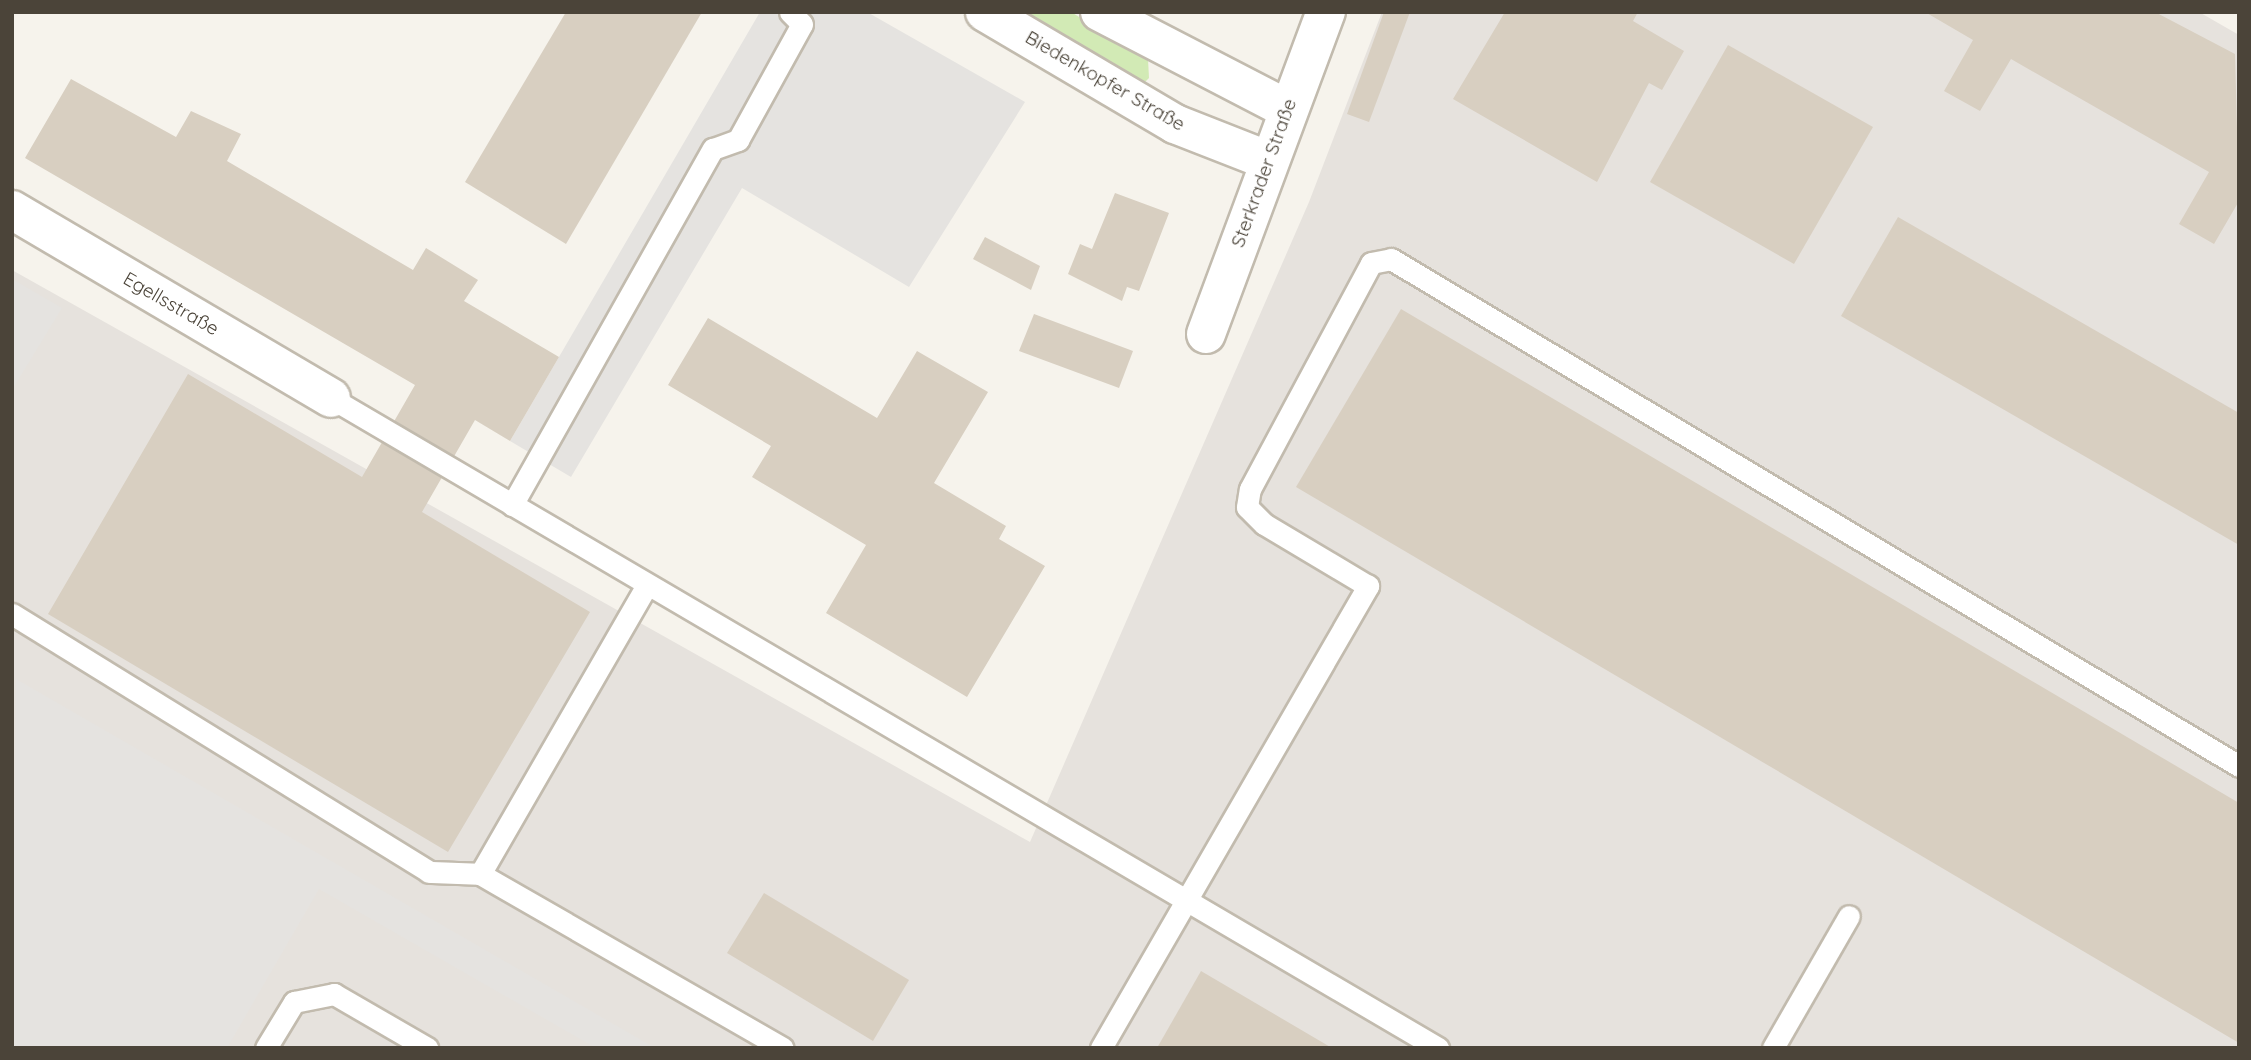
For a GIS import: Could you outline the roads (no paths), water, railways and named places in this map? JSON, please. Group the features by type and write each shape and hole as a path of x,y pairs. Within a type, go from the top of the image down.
{"street":[{"name":"Biedenkopfer Straße","path":"985,12 1175,124 1268,160"},
{"path":"1100,12 1287,108"},
{"name":"Sterkrader Straße","path":"1206,334 1287,108 1326,12"},
{"name":"Egellsstraße","path":"12,210 331,398"}],"lane":[{"path":"512,505 713,149 738,140 802,24 790,12"},
{"path":"1101,1048 1190,901 1368,586 1264,524 1247,507 1250,489 1371,263 1391,259 2239,766"},
{"path":"331,398 1438,1048"},
{"path":"480,873 647,585"},
{"path":"12,614 429,872 480,873 783,1048"},
{"path":"1773,1048 1849,916"},
{"path":"266,1048 294,1002 334,994 427,1048"}]}
